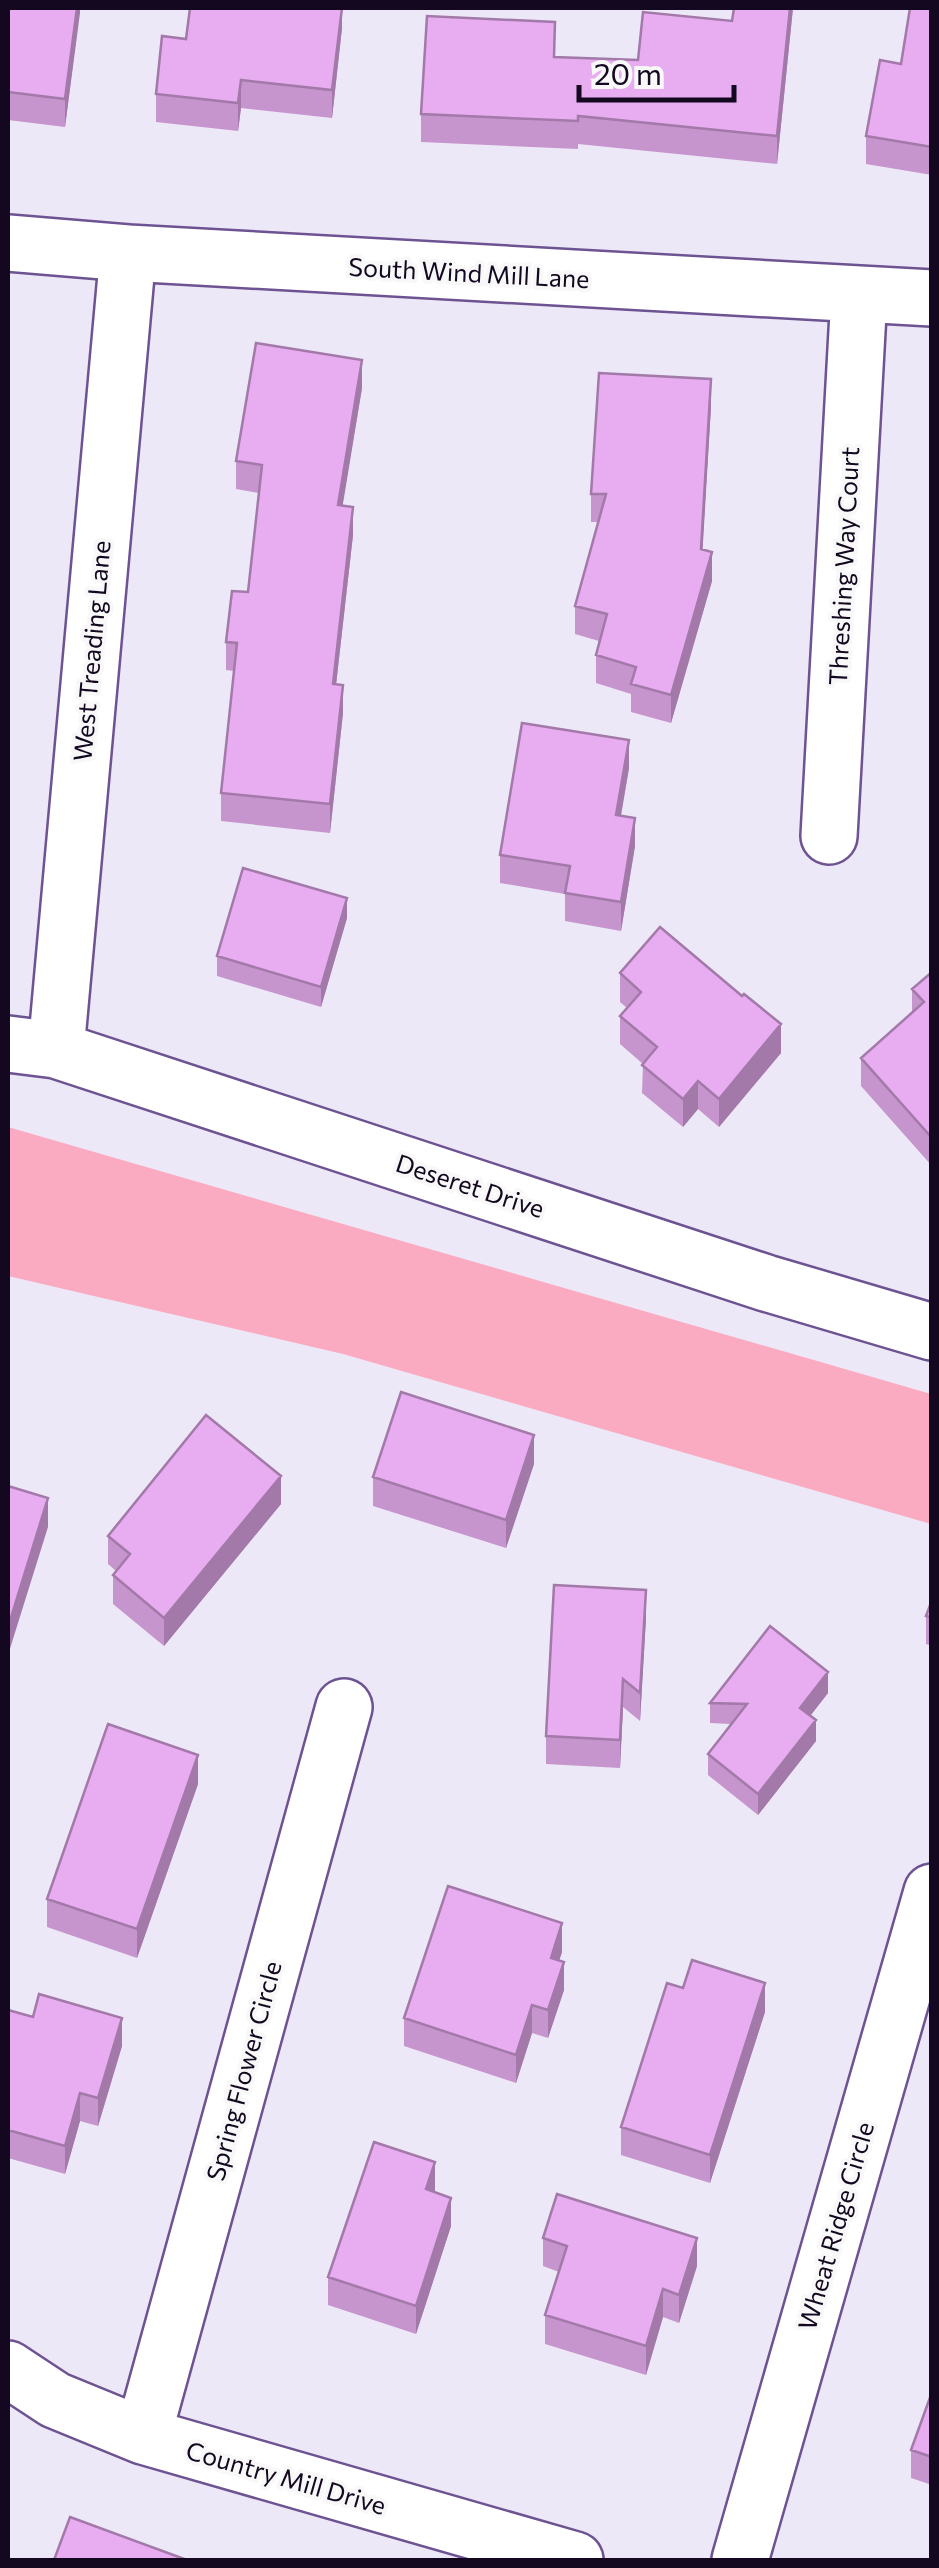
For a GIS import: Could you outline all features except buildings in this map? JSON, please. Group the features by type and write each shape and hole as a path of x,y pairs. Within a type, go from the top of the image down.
{"street":[{"name":"South Wind Mill Lane","path":"8,243 932,298"},
{"name":"West Treading Lane","path":"32,1047 128,253"},
{"name":"Threshing Way Court","path":"829,836 860,296"},
{"name":"Deseret Drive","path":"32,1047 766,1283 932,1332"},
{"name":"Spring Flower Circle","path":"143,2436 344,1706"},
{"name":"Wheat Ridge Circle","path":"740,2560 932,1892"},
{"name":"Country Mill Drive","path":"8,2370 54,2400 143,2436 576,2560"}],"shaded area":[{"path":"8,1127 931,1394 931,1524 343,1354 8,1276"}]}
